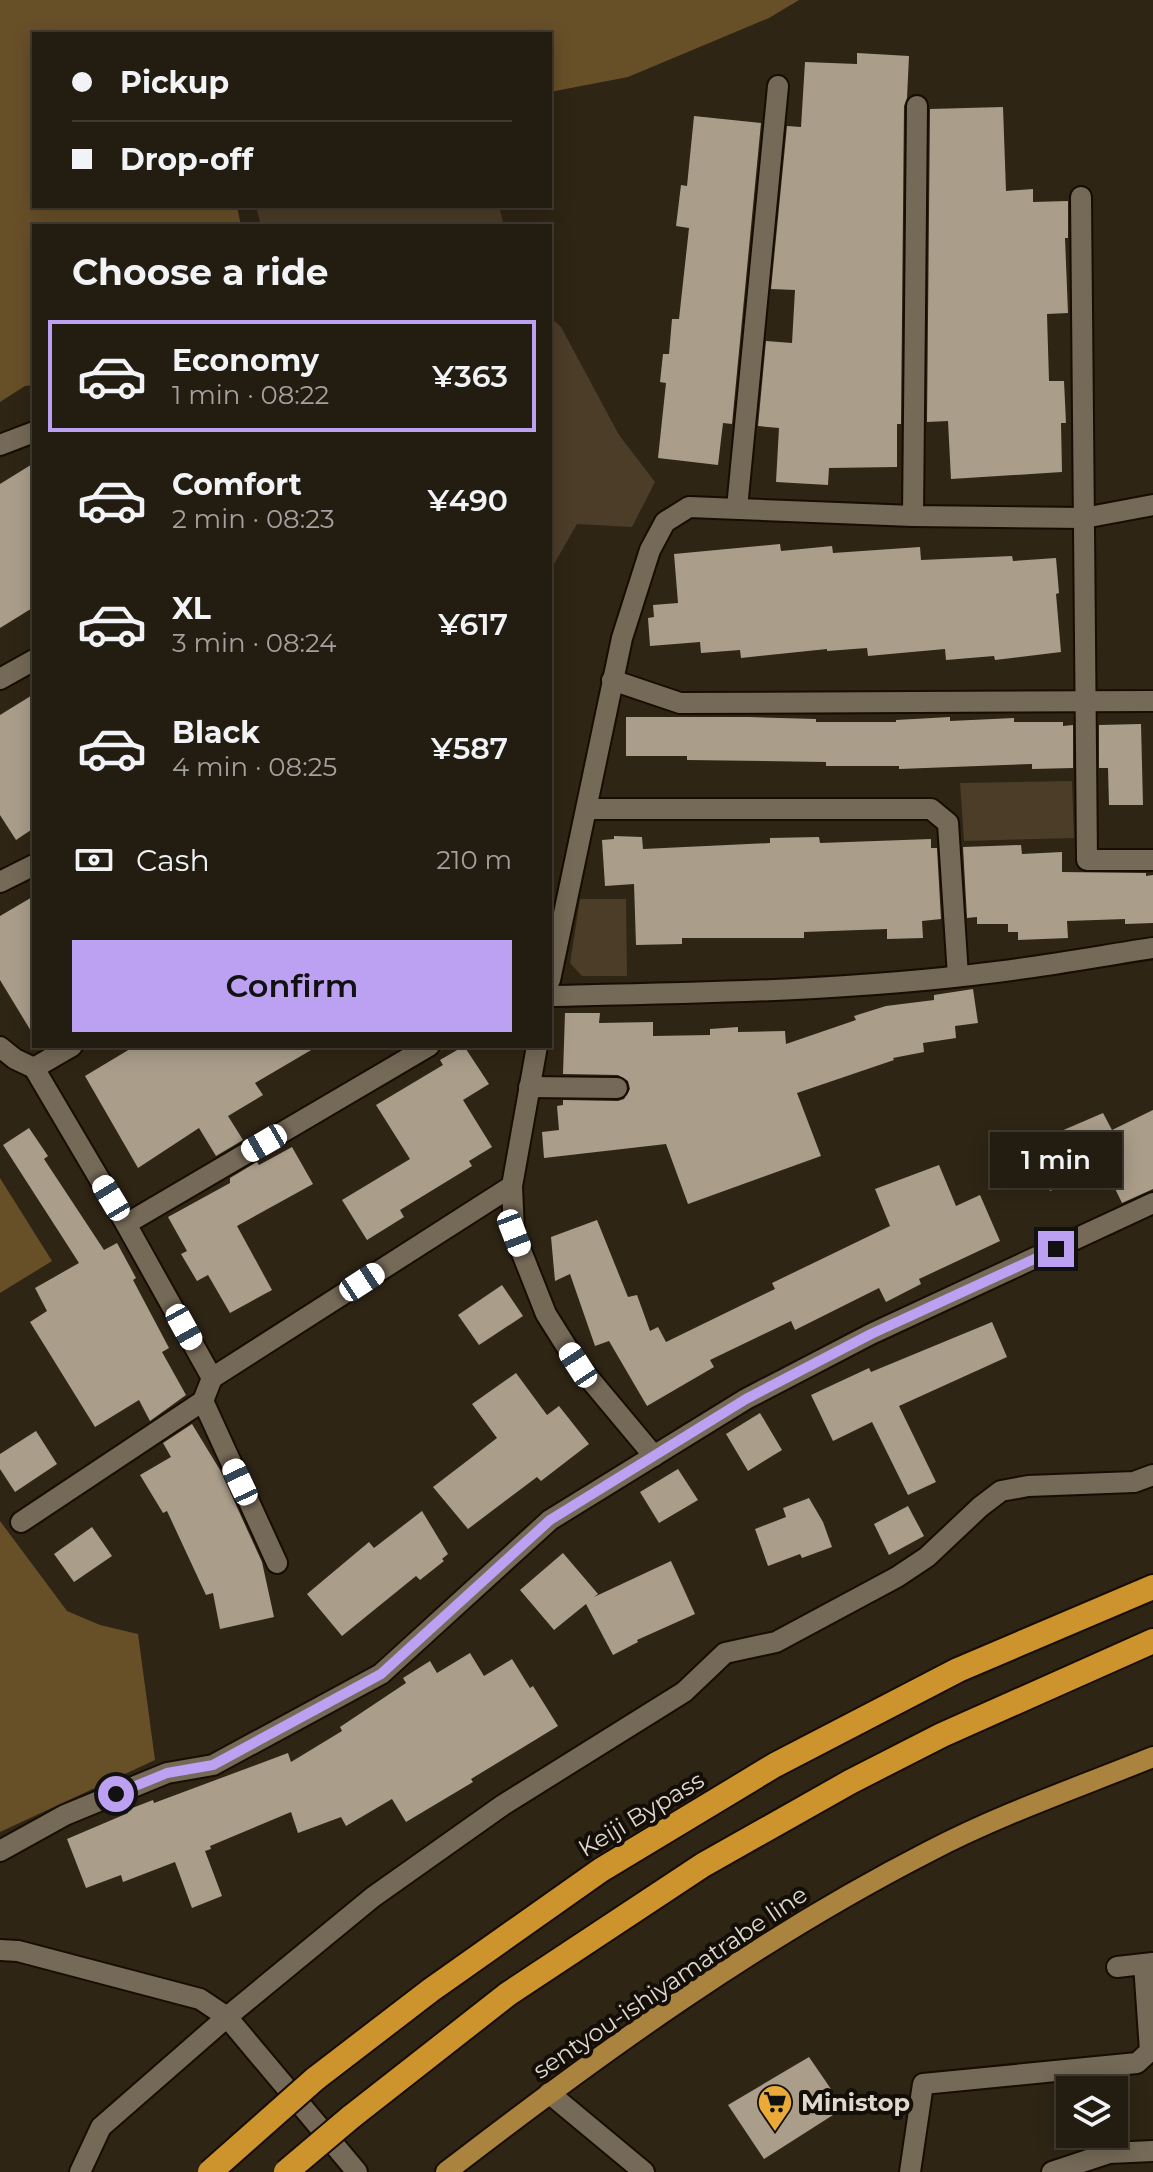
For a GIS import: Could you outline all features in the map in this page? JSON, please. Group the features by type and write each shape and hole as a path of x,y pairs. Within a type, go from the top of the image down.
{"highway":[{"name":"Keiji Bypass","path":"210,2172 315,2079 431,1990 601,1870 775,1765 958,1670 1153,1587"},
{"path":"286,2172 508,1994 703,1865 850,1782 942,1735 1153,1641"}],"main road":[{"name":"sentyou-ishiyamatrabe line","path":"446,2172 549,2093 776,1938 931,1850 1153,1757"}],"street":[{"path":"737,508 778,86"},
{"path":"913,516 917,106"},
{"path":"1081,197 1087,860 1153,860"},
{"path":"0,445 32,433"},
{"path":"552,971 622,638 650,550 665,522 689,507 913,516 1084,518 1153,505"},
{"path":"0,679 32,661"},
{"path":"612,680 680,703 1153,701"},
{"path":"588,809 931,809 948,823 958,976"},
{"path":"0,882 32,866"},
{"path":"552,996 685,994 875,983 958,976 1153,948"},
{"path":"0,1047 34,1068 212,1378"},
{"path":"34,1068 69,1048"},
{"path":"126,1224 426,1048"},
{"path":"537,1048 512,1186 514,1233 546,1314 578,1365 654,1456"},
{"path":"529,1087 617,1088"},
{"path":"21,1522 203,1401 212,1378 512,1186"},
{"path":"0,1851 65,1815 167,1773 213,1765 381,1674 550,1520 746,1399 871,1334 1153,1203"},
{"path":"203,1401 277,1563"},
{"path":"80,2172 101,2127 227,2017 373,1897 503,1805 684,1692 725,1653 776,1642 897,1577 927,1557 1001,1491 1028,1486 1134,1482 1153,1475"},
{"path":"0,1950 18,1951 200,1999 227,2017 357,2172"},
{"path":"910,2172 923,2084 1137,2063 1150,2051 1148,1963 1117,1967"},
{"path":"549,2093 644,2172"},
{"path":"1052,2172 1109,2153 1153,2151"}],"shaded area":[{"path":"0,0 799,0 769,18 628,77 552,92 552,32 32,32 32,208 237,208 241,224 32,224 32,385 25,386 0,402"},
{"path":"256,208 500,208 504,224 260,224"},
{"path":"552,319 561,327 619,435 655,482 632,527 577,524 552,568"},
{"path":"1072,781 1074,838 964,841 960,783"},
{"path":"580,899 626,899 627,976 582,976 570,963"},
{"path":"0,1178 52,1261 0,1293"},
{"path":"0,1521 67,1611 100,1625 138,1634 155,1760 0,1832"}],"building":[{"path":"857,53 909,56 904,106 901,424 897,424 897,467 829,468 828,485 776,482 779,428 758,426 766,341 792,343 795,290 771,289 787,126 801,127 805,62 857,64"},
{"path":"1003,107 1006,191 1033,189 1033,202 1068,201 1068,238 1065,238 1068,313 1047,314 1049,381 1064,381 1066,423 1061,423 1062,472 951,479 948,421 927,422 930,109"},
{"path":"694,116 761,123 732,424 723,423 718,465 658,458 666,383 660,382 663,354 669,354 672,319 679,319 689,228 676,226 681,185 687,186"},
{"path":"32,464 32,608 0,628 0,484"},
{"path":"780,544 781,551 832,546 833,553 920,547 921,560 1012,556 1013,561 1056,558 1061,652 995,660 994,656 946,660 945,649 868,656 867,648 741,658 740,650 701,653 700,642 650,646 648,618 654,617 653,605 678,603 674,554"},
{"path":"32,695 32,829 16,840 0,815 0,715"},
{"path":"626,717 896,722 950,717 950,721 1014,718 1014,722 1063,722 1063,726 1073,725 1073,768 1032,769 1032,764 899,769 899,766 826,766 826,762 626,756"},
{"path":"1141,724 1143,805 1109,805 1108,768 1099,768 1099,725"},
{"path":"614,836 642,837 643,849 770,843 770,838 819,837 820,843 931,839 931,848 937,848 941,919 922,921 923,938 887,939 887,929 804,932 804,938 682,938 682,944 636,945 634,884 605,886 602,840 614,839"},
{"path":"1021,845 1022,854 1062,852 1062,872 1153,875 1153,923 1125,924 1125,919 1067,921 1068,938 1018,940 1018,932 1008,932 1008,924 977,924 977,917 967,918 963,847"},
{"path":"32,897 32,1033 0,980 0,916"},
{"path":"973,989 978,1023 955,1026 956,1038 923,1043 924,1052 893,1058 797,1093 821,1156 688,1204 666,1144 544,1158 542,1132 559,1130 557,1106 563,1105 563,1100 618,1101 624,1099 630,1089 628,1081 618,1075 563,1074 565,1013 600,1013 599,1023 653,1022 653,1036 710,1035 710,1029 738,1027 738,1032 785,1031 786,1044 856,1020 854,1016 886,1006 934,1000 934,995"},
{"path":"132,1048 315,1048 255,1083 263,1095 228,1116 243,1140 216,1156 199,1128 138,1168 85,1076"},
{"path":"465,1048 489,1084 463,1100 492,1147 469,1161 472,1166 400,1210 404,1217 367,1240 342,1200 410,1159 376,1105 443,1065 440,1060"},
{"path":"1153,1110 1153,1189 1122,1203 1105,1168 1050,1191 1031,1144 1103,1113 1112,1130"},
{"path":"29,1128 48,1156 44,1159 104,1250 117,1243 169,1348 162,1352 186,1395 150,1421 139,1400 95,1427 30,1322 47,1311 35,1288 79,1263 3,1145"},
{"path":"292,1147 313,1184 237,1226 272,1290 230,1313 208,1275 197,1281 181,1254 187,1251 168,1217 230,1183 230,1178 257,1162 259,1165"},
{"path":"939,1165 956,1206 980,1195 1000,1241 919,1279 921,1284 886,1302 879,1288 795,1330 791,1321 710,1360 714,1367 647,1406 609,1341 595,1346 570,1274 555,1281 551,1237 597,1220 628,1297 637,1295 650,1331 658,1327 666,1342 775,1289 772,1283 890,1226 875,1189"},
{"path":"502,1285 523,1316 479,1345 458,1315"},
{"path":"992,1322 1007,1357 899,1406 936,1482 908,1495 872,1422 833,1441 811,1395 869,1368 871,1372"},
{"path":"516,1373 547,1415 559,1406 589,1444 541,1481 537,1477 468,1529 433,1487 497,1438 472,1404"},
{"path":"760,1413 782,1450 748,1471 726,1434"},
{"path":"192,1424 220,1470 262,1562 274,1617 220,1629 213,1593 206,1595 167,1511 163,1513 140,1475 171,1457 163,1443"},
{"path":"36,1431 57,1464 15,1492 0,1469 0,1454"},
{"path":"678,1469 698,1500 659,1523 640,1492"},
{"path":"809,1498 823,1522 832,1547 768,1566 755,1529 786,1517 783,1508"},
{"path":"908,1506 924,1536 889,1555 874,1524"},
{"path":"422,1511 448,1554 442,1559 444,1561 420,1580 416,1576 342,1636 307,1594 369,1542 374,1548"},
{"path":"92,1527 112,1556 74,1582 54,1554"},
{"path":"563,1553 598,1594 594,1597 671,1561 695,1614 637,1640 613,1655 586,1604 554,1630 520,1590"},
{"path":"470,1653 484,1676 512,1659 558,1726 406,1822 392,1799 346,1826 341,1817 298,1833 291,1812 210,1846 211,1849 205,1851 222,1896 192,1908 175,1862 123,1882 121,1875 86,1888 67,1839 128,1813 127,1810 153,1800 154,1803 288,1753 291,1762 342,1731 340,1727 406,1683 403,1678 430,1661 437,1673"},
{"name":"Ministop","path":"809,2057 844,2108 764,2159 728,2105"}],"place":[{"name":"Ministop","path":"775,2133"}],"route":[{"path":"116,1794 167,1773 213,1765 381,1674 550,1520 746,1399 871,1334 1056,1249"}]}
